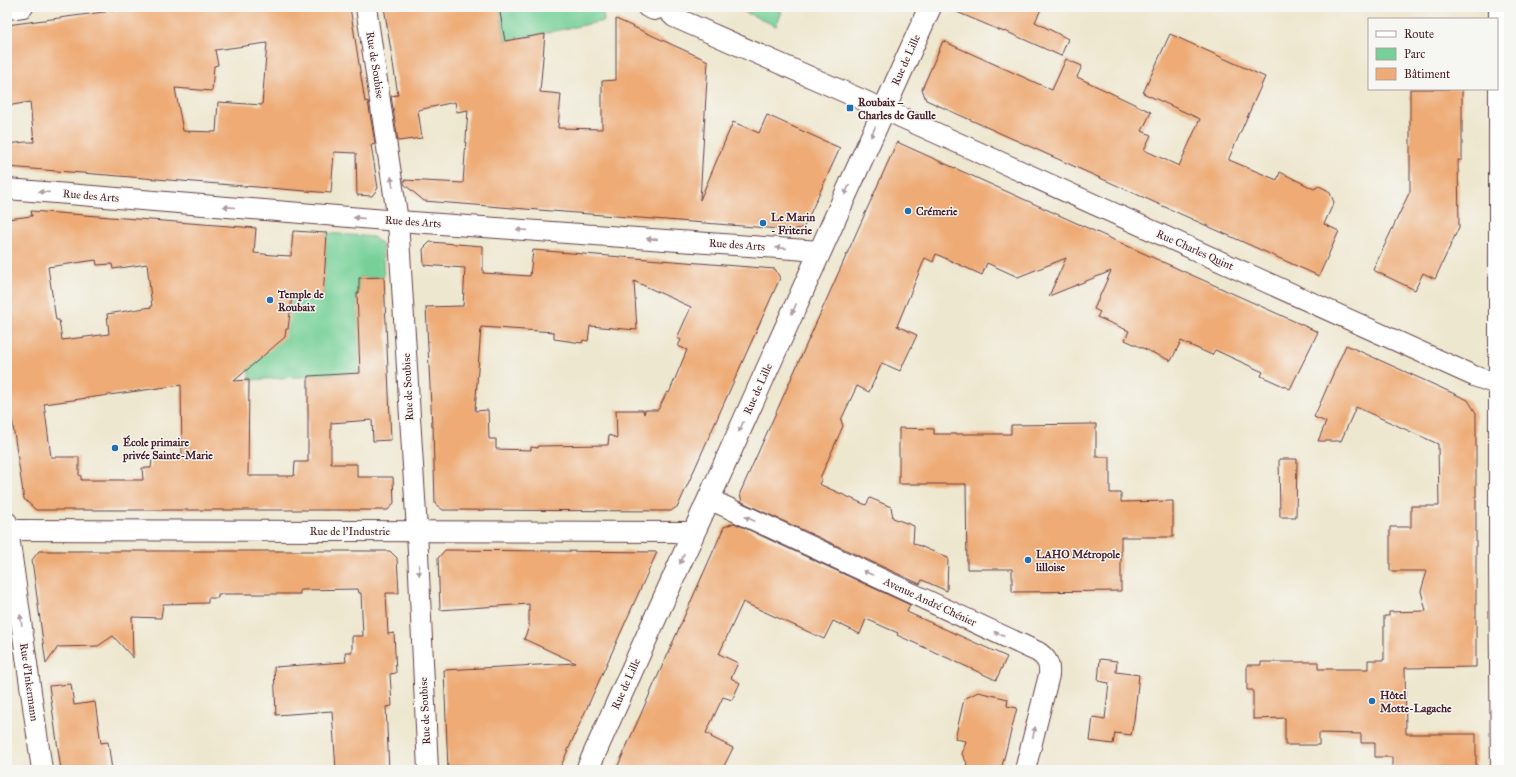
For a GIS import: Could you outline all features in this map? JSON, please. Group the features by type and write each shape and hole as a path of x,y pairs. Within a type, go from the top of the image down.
{"street":[{"path":"7,10 23,7"},
{"name":"Rue de Soubise","path":"366,7 398,221 417,531 428,770"},
{"path":"647,7 654,10 664,7"},
{"name":"Rue Charles Quint","path":"664,7 674,17 890,112 1466,372 1504,386"},
{"name":"Rue de Lille","path":"587,770 820,251 890,112 930,7"},
{"path":"1499,7 1504,386 1501,770"},
{"name":"Rue des Arts","path":"7,189 398,221 820,251"},
{"name":"Avenue André Chénier","path":"709,500 1031,648 1044,656 1049,665 1049,675 1025,770"},
{"name":"Rue de l'Industrie","path":"7,527 694,532"},
{"name":"Rue d'Inkermann","path":"7,527 42,770"}],"green space":[{"path":"499,7 602,7 604,21 505,41"},
{"path":"739,7 772,7 782,12 776,26 738,9"},
{"path":"327,233 373,237 382,244 384,277 359,278 359,293 357,294 361,373 250,380 249,371 230,358 288,329 289,287 307,297 323,298"}],"building":[{"path":"141,7 350,7 365,102 368,101 375,144 371,145 378,188 372,196 357,195 356,153 334,152 331,193 7,167 7,144 34,142 30,102 7,106 7,25","holes":["267,43 262,105 218,102 216,132 183,131 175,88 212,91 214,66 218,65 215,50"]},
{"path":"384,7 499,7 505,41 545,34 540,92 561,94 558,128 602,129 602,81 616,80 616,19 708,61 700,200 733,122 759,133 767,115 840,148 804,227 793,230 424,201 404,184 404,180 463,183 468,110 457,112 455,102 418,110 422,138 398,141 391,96 398,95"},
{"path":"945,7 1042,7 1035,22 1068,39 1061,56 1005,31 1004,32"},
{"path":"1170,34 1265,77 1229,160 1277,180 1280,172 1314,189 1319,186 1329,191 1334,202 1324,224 1339,231 1319,276 926,100 922,89 943,41 1052,90 1066,59 1082,66 1077,77 1151,112 1142,131 1151,135 1144,150 1179,166 1200,119 1143,93"},
{"path":"1410,90 1462,90 1462,160 1458,160 1459,227 1435,279 1423,273 1415,290 1373,270 1410,191"},
{"path":"897,142 1318,332 1290,389 1261,376 1263,372 1215,350 1212,355 1181,341 1171,361 1125,340 1129,331 1097,317 1100,312 1094,309 1111,271 1049,296 1066,258 1018,277 987,263 982,275 936,254 933,262 925,258 897,326 917,335 900,371 882,363 869,392 857,386 841,420 843,426 820,478 822,479 819,484 866,505 870,498 891,507 893,518 914,526 913,543 948,558 947,591 922,580 920,584 742,502 740,493"},
{"path":"31,211 256,228 254,253 273,255 291,256 293,231 327,233 323,298 292,296 288,329 286,329 285,337 234,381 249,380 248,476 294,476 295,462 308,462 308,376 360,373 357,293 359,293 359,278 384,277 391,440 373,441 372,420 331,423 331,464 357,464 357,477 393,477 394,503 388,510 36,510 24,499 7,386 7,219 32,216","holes":["96,260 97,265 112,264 113,269 147,264 152,307 107,314 109,334 62,340 59,320 56,320 48,267","181,385 182,454 152,460 151,468 142,468 143,480 81,480 81,476 79,475 79,457 51,457 44,404"]},
{"path":"430,242 483,246 483,273 530,276 533,250 775,269 780,278 678,506 671,511 443,510 435,504 433,426 426,307 463,306 465,268 424,265 423,249","holes":["634,281 691,307 677,338 681,340 678,346 687,350 669,393 667,392 658,410 645,410 644,414 643,410 616,410 617,438 609,435 608,445 538,446 538,448 531,447 531,450 496,449 496,439 489,439 488,410 475,411 481,327 554,332 554,339 582,343 583,340 588,341 590,326 637,330"]},
{"path":"1346,345 1468,400 1476,413 1476,667 1405,668 1406,734 1476,734 1476,770 1405,770 1405,768 1392,768 1392,757 1375,757 1375,743 1361,743 1361,734 1319,733 1319,745 1285,745 1285,718 1253,719 1253,690 1247,690 1247,665 1261,665 1261,662 1318,662 1318,669 1368,669 1368,660 1384,660 1384,616 1389,616 1389,612 1426,611 1421,591 1427,571 1390,571 1390,527 1411,527 1411,506 1439,506 1438,444 1356,407 1341,441 1318,441 1326,422 1314,417"},
{"path":"1096,424 1096,457 1110,457 1110,493 1121,493 1121,502 1173,501 1173,537 1121,537 1121,591 1012,592 1012,569 967,569 966,484 899,484 899,428 934,429 934,434 1011,434 1011,425"},
{"path":"1279,459 1297,459 1296,517 1280,517"},
{"path":"734,523 910,605 907,612 1007,657 996,680 897,635 898,633 866,619 860,634 833,621 824,639 743,602 719,654 738,663 731,678 740,683 732,700 723,697 706,733 733,748 722,770 616,770 724,527"},
{"path":"445,550 657,552 559,770 448,770 444,670 576,663 524,639 529,627 529,604 440,610 438,558"},
{"path":"39,551 390,551 397,558 399,593 386,593 388,634 394,633 396,673 390,674 392,706 386,707 389,770 336,770 332,711 276,715 274,667 346,662 345,652 352,652 352,636 363,636 361,593 359,593 358,589 300,590 300,594 218,594 218,598 208,598 208,603 163,604 161,618 132,617 133,658 113,636 98,646 58,647 46,664 32,560"},
{"path":"1100,659 1117,661 1116,672 1139,675 1131,735 1115,733 1113,744 1090,741 1093,717 1105,719 1109,683 1098,681"},
{"path":"71,684 74,705 95,702 101,743 108,742 112,770 61,770 49,686"},
{"path":"978,692 1008,699 1007,706 1017,708 1001,770 965,770 967,763 962,754 966,741 955,739 964,699"}],"place":[{"name":"Roubaix – Charles de Gaulle","path":"850,108"},
{"name":"Crémerie","path":"908,211"},
{"name":"Le Marin - Friterie","path":"763,223"},
{"name":"Temple de Roubaix","path":"270,300"},
{"name":"École primaire privée Sainte-Marie","path":"115,448"},
{"name":"LAHO Métropole lilloise","path":"1028,560"},
{"name":"Hôtel Motte-Lagache","path":"1372,701"}]}
